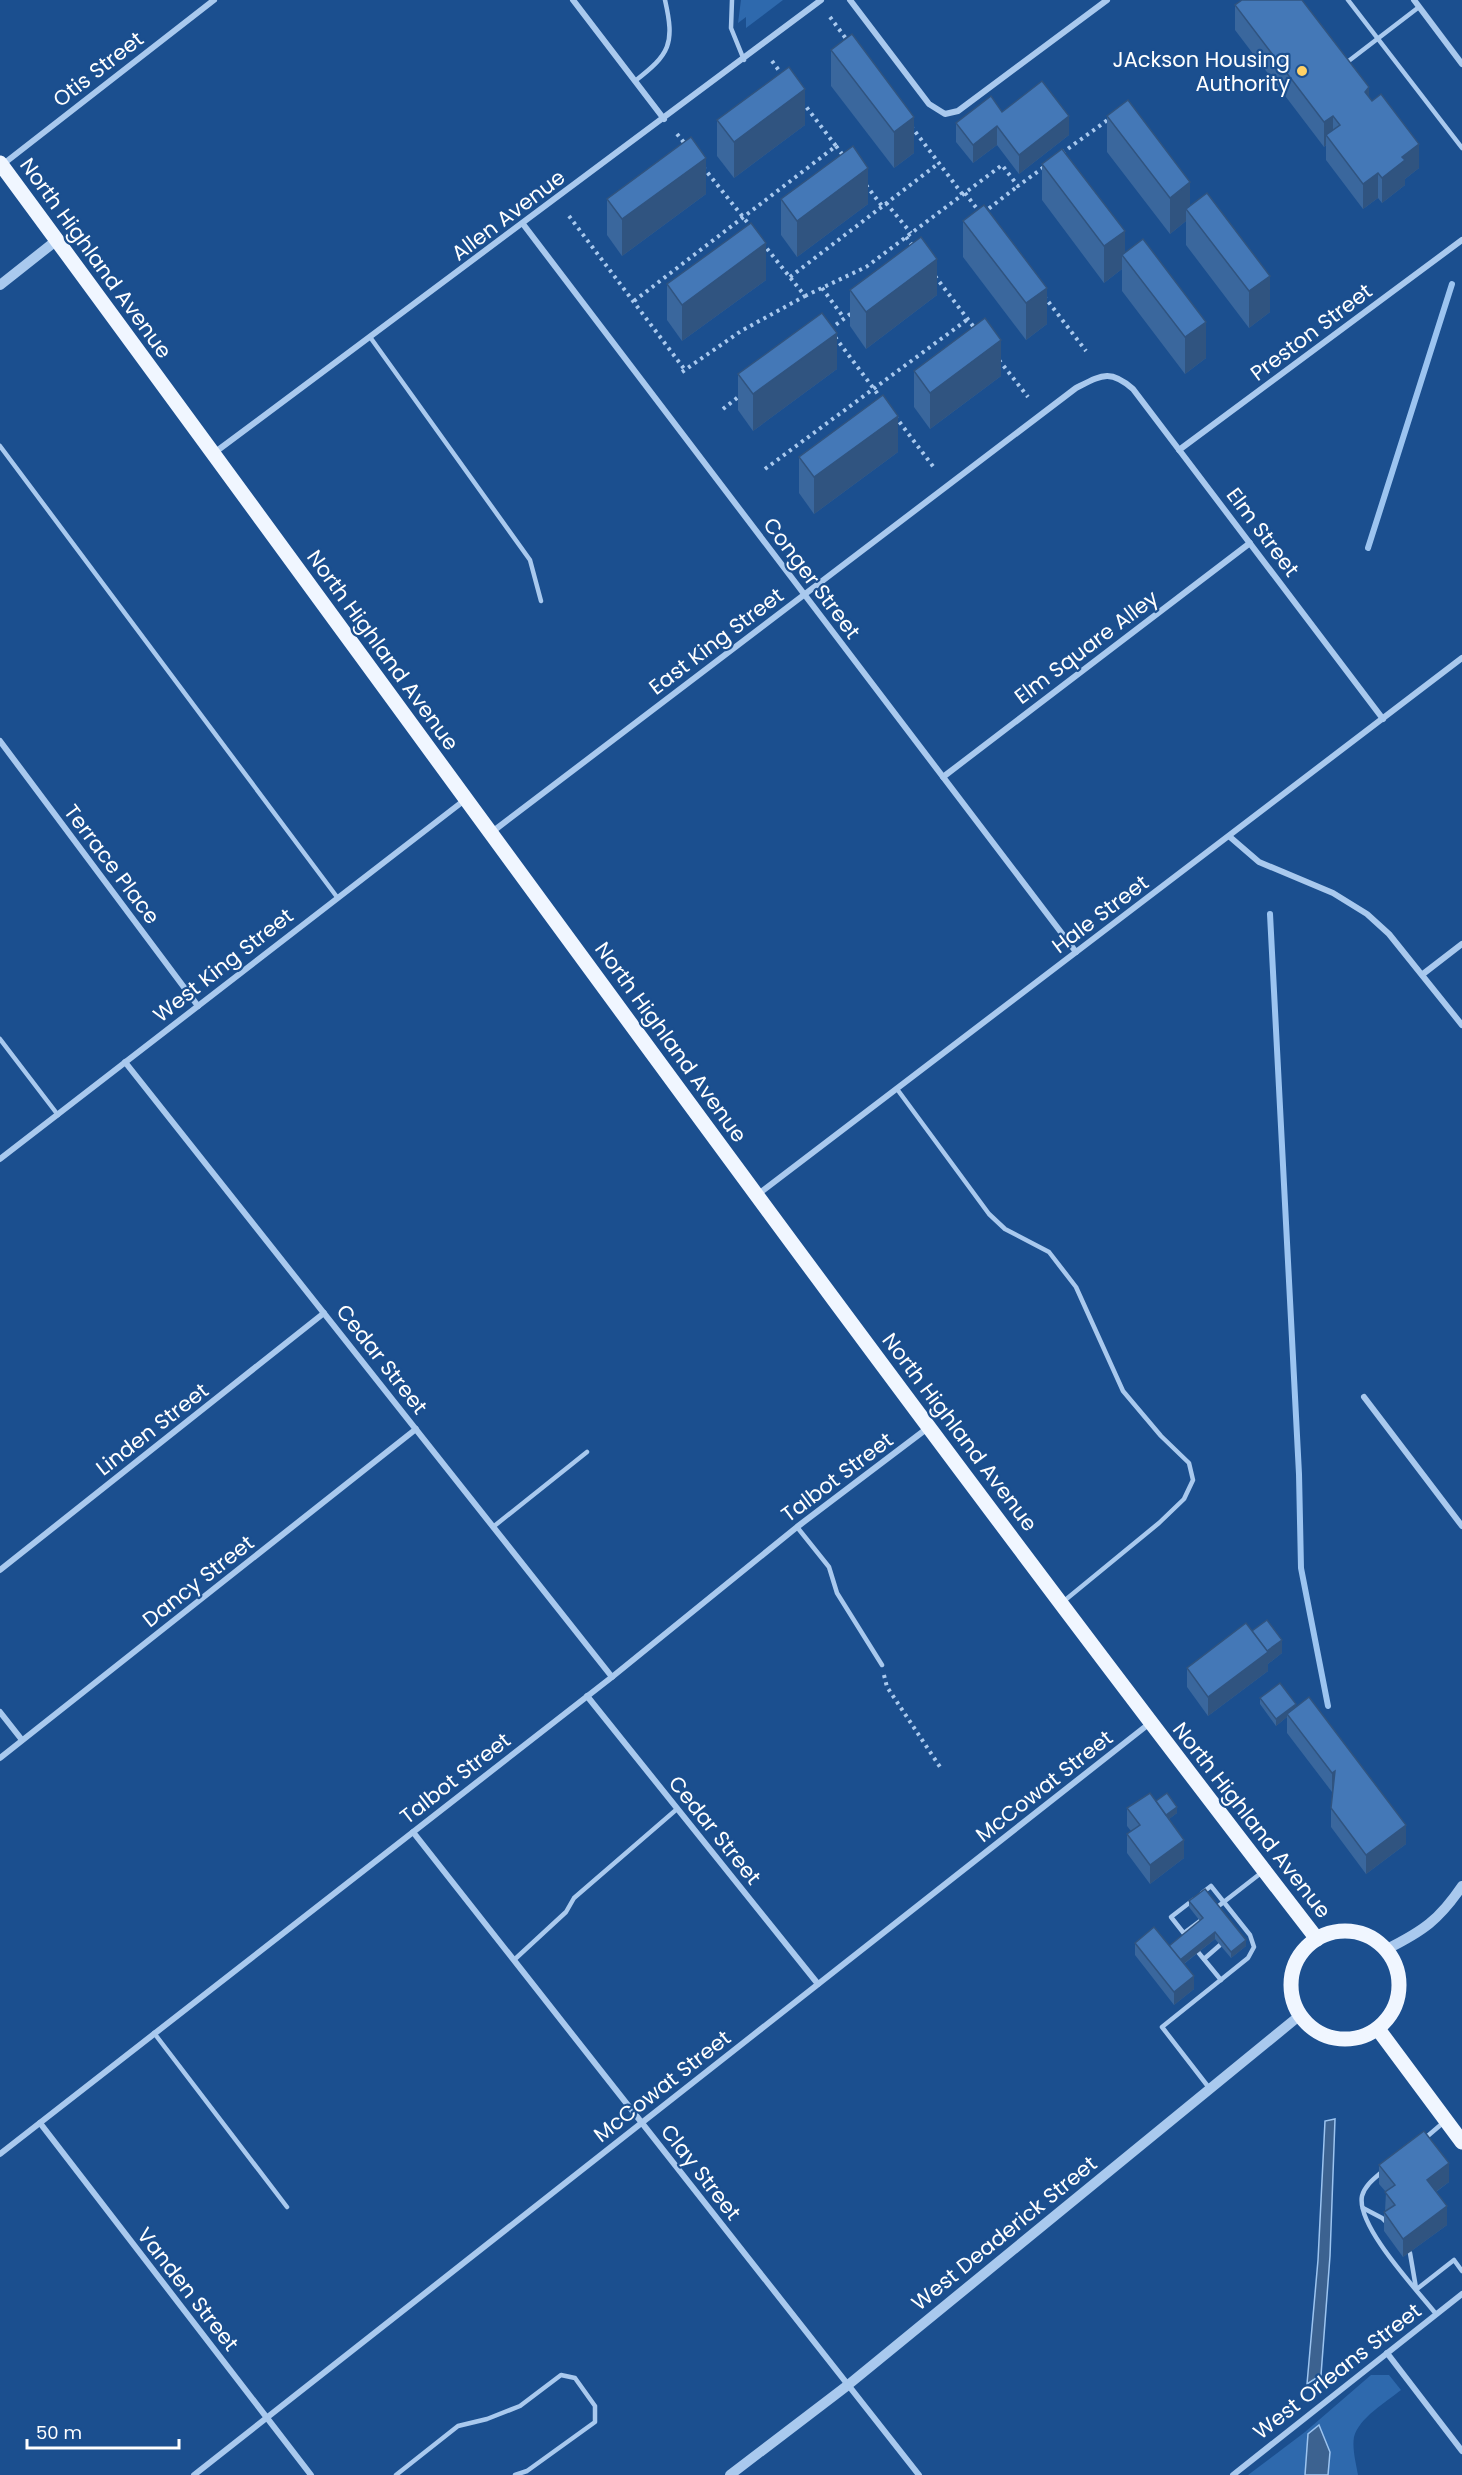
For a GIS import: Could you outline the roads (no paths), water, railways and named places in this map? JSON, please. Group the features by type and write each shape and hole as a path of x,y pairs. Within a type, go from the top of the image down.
{"main road":[{"name":"North Highland Avenue","path":"1,164 757,1195 1150,1723 1317,1939"},
{"path":"1354,1931 1372,1937 1387,1949 1396,1964 1400,1982 1398,2000 1390,2016 1378,2029 1362,2038 1345,2040 1319,2033 1299,2016 1292,2000 1290,1983 1294,1965 1303,1950 1317,1939 1335,1932 1354,1931"},
{"path":"1378,2029 1462,2142"}],"street":[{"name":"Otis Street","path":"1,164 214,0"},
{"path":"573,0 664,119"},
{"name":"Allen Avenue","path":"213,454 744,60 821,0"},
{"path":"850,0 929,104 945,114 958,111 1107,0"},
{"path":"1414,0 1462,64"},
{"name":"Conger Street","path":"523,224 1076,952"},
{"path":"0,285 57,240"},
{"name":"Preston Street","path":"1179,450 1462,240"},
{"name":"East King Street","path":"491,833 1076,388 1108,375"},
{"name":"Elm Street","path":"1108,375 1119,378 1133,389 1383,719"},
{"name":"Elm Square Alley","path":"943,777 1250,543"},
{"name":"Hale Street","path":"757,1195 1230,837 1462,658"},
{"name":"Terrace Place","path":"0,741 198,1006"},
{"name":"West King Street","path":"0,1159 466,798"},
{"path":"1230,837 1260,862 1333,892 1367,914 1389,934 1462,1025"},
{"path":"1423,974 1462,944"},
{"name":"Cedar Street","path":"125,1062 612,1677"},
{"name":"Linden Street","path":"0,1570 324,1313"},
{"path":"1364,1397 1462,1526"},
{"name":"Talbot Street","path":"0,2154 612,1677 797,1527 930,1427"},
{"name":"Dancy Street","path":"0,1758 416,1429"},
{"name":"Cedar Street","path":"587,1696 818,1984"},
{"path":"0,1712 22,1740"},
{"name":"McCowat Street","path":"194,2475 1150,1723"},
{"name":"Clay Street","path":"413,1832 919,2475"},
{"path":"1387,1949 1416,1935 1436,1920 1462,1886"},
{"name":"West Deaderick Street","path":"730,2475 848,2385 1299,2016"},
{"name":"Vanden Street","path":"39,2123 311,2475"},
{"name":"West Orleans Street","path":"1233,2475 1462,2294"},
{"path":"1387,2354 1462,2451"}],"lane":[{"path":"635,81 656,65 667,48 672,31 665,0"},
{"path":"732,0 731,28 744,60"},
{"path":"1348,0 1462,148"},
{"path":"1346,63 1419,7"},
{"path":"370,338 530,560 541,600"},
{"path":"0,446 337,897"},
{"path":"0,1039 58,1115"},
{"path":"897,1089 989,1214 1005,1228 1049,1252 1076,1287 1123,1391 1161,1436 1189,1463 1193,1480 1184,1499 1159,1523 1062,1603"},
{"path":"493,1527 586,1452"},
{"path":"797,1527 829,1567 837,1593 882,1665"},
{"path":"514,1960 566,1912 574,1898 677,1809"},
{"path":"1216,1908 1264,1871"},
{"path":"1200,1921 1186,1935 1171,1917 1211,1886 1250,1935 1254,1947 1248,1958 1162,2027 1210,2089"},
{"path":"1235,1933 1243,1926"},
{"path":"1204,1959 1220,1945"},
{"path":"1198,1952 1221,1980"},
{"path":"154,2033 287,2207"},
{"path":"1418,2144 1446,2121"},
{"path":"1391,2164 1367,2187 1362,2197 1363,2208 1368,2224 1381,2246 1436,2314"},
{"path":"1363,2208 1382,2218 1390,2227"},
{"path":"1410,2253 1417,2289"},
{"path":"1417,2289 1454,2260 1462,2271"},
{"path":"396,2475 458,2426 487,2419 520,2406 561,2375 575,2378 596,2406 595,2422 527,2472 515,2475"}],"waterway":[{"path":"1368,548 1452,284"},
{"path":"1270,914 1299,1474 1301,1568 1328,1706"}],"place":[{"name":"JAckson Housing Authority","path":"1302,71"}]}
